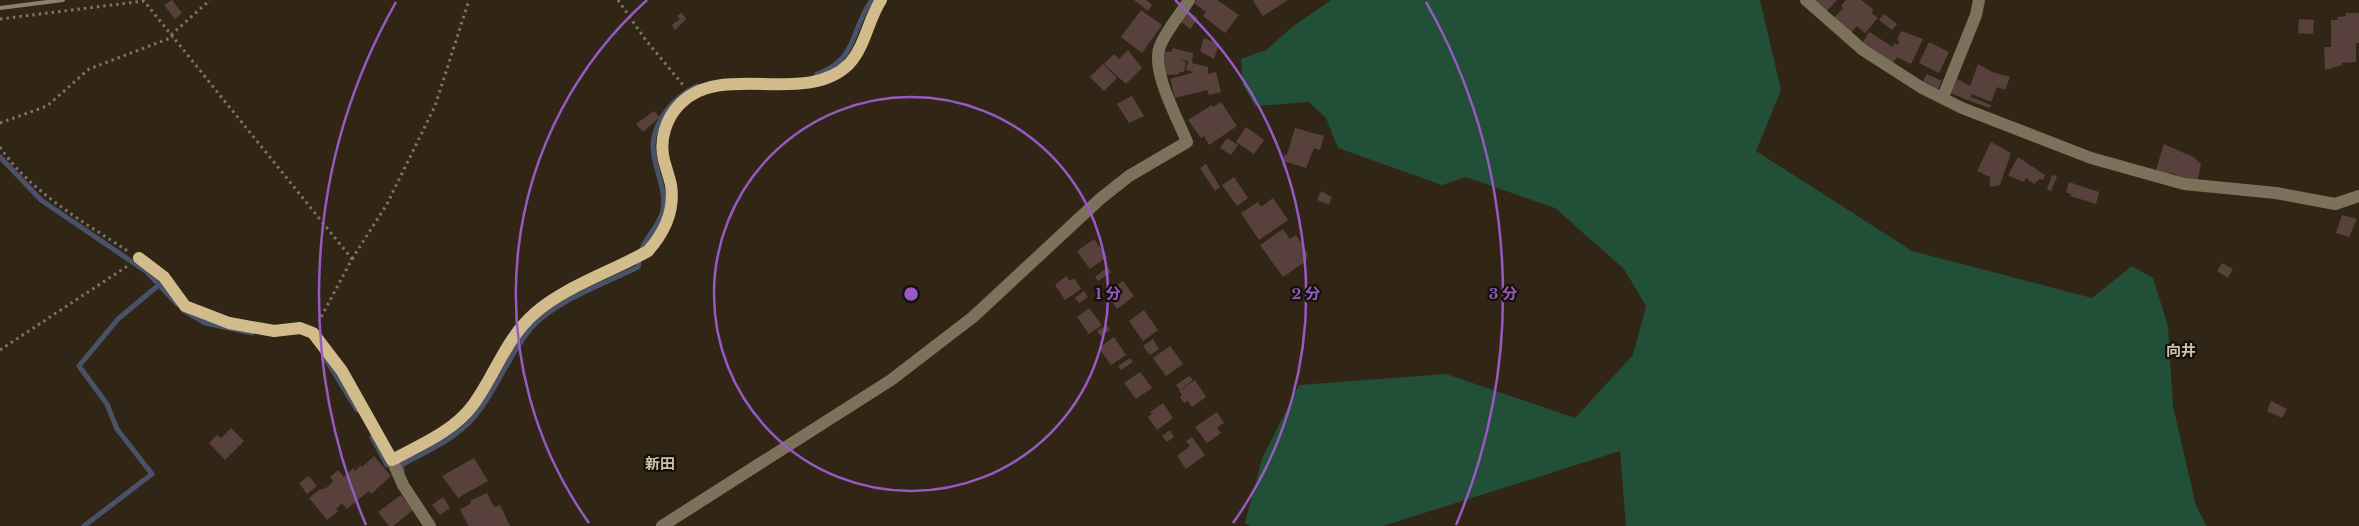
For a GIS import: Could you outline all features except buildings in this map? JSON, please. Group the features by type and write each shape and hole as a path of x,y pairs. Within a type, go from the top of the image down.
{"main road":[{"path":"134,261 164,277 185,306 229,323 274,330 300,328 313,333 342,371 392,460 438,435 462,418 482,391 511,340 535,313 552,300 640,255 658,240 666,227 672,198 662,143 668,122 681,103 691,95 713,86 808,82 836,74 848,65 856,55 871,18 881,0"}],"street":[{"path":"662,526 891,380 973,318 1100,199 1129,176 1187,142 1161,77 1158,62 1159,48 1189,0"},
{"path":"1806,0 1863,50 1922,88 1962,108 2091,158 2184,184 2276,193 2335,204 2359,196"},
{"path":"1943,97 1976,15 1979,0"},
{"path":"392,460 403,484 430,526"}],"path":[{"path":"0,123 47,106 89,69 172,36 210,0"},
{"path":"313,333 352,259 387,204 435,106 469,0"},
{"path":"618,0 645,38 686,88"},
{"path":"0,18 144,1 352,259"},
{"path":"0,147 32,183 134,261 0,350"}],"green space":[{"path":"1331,0 1760,0 1781,90 1756,151 1912,251 2092,298 2132,266 2153,278 2168,326 2173,406 2196,506 2207,526 1626,526 1620,451 1383,526 1250,526 1245,523 1262,459 1299,385 1446,374 1575,418 1633,355 1646,306 1624,269 1555,208 1466,177 1442,185 1338,148 1326,118 1309,102 1255,106 1243,85 1241,59 1266,50 1292,27"}],"waterway":[{"path":"817,74 831,68 847,52 865,11 872,0"},
{"path":"641,251 659,221 663,210 662,186 655,162 653,145 657,127 674,102 697,86"},
{"path":"0,157 41,200 147,272 177,304"},
{"path":"402,471 401,465 445,441 474,418 525,336 542,317 568,300 638,267 639,263"},
{"path":"84,526 152,474 117,429 107,404 79,366 118,319 160,284"},
{"path":"183,310 205,323 252,333"},
{"path":"325,358 357,410"},
{"path":"372,437 387,465"}],"railway":[{"path":"0,8 63,0"}],"district":[{"name":"向井","path":"2181,350"},
{"name":"新田","path":"660,463"}]}
